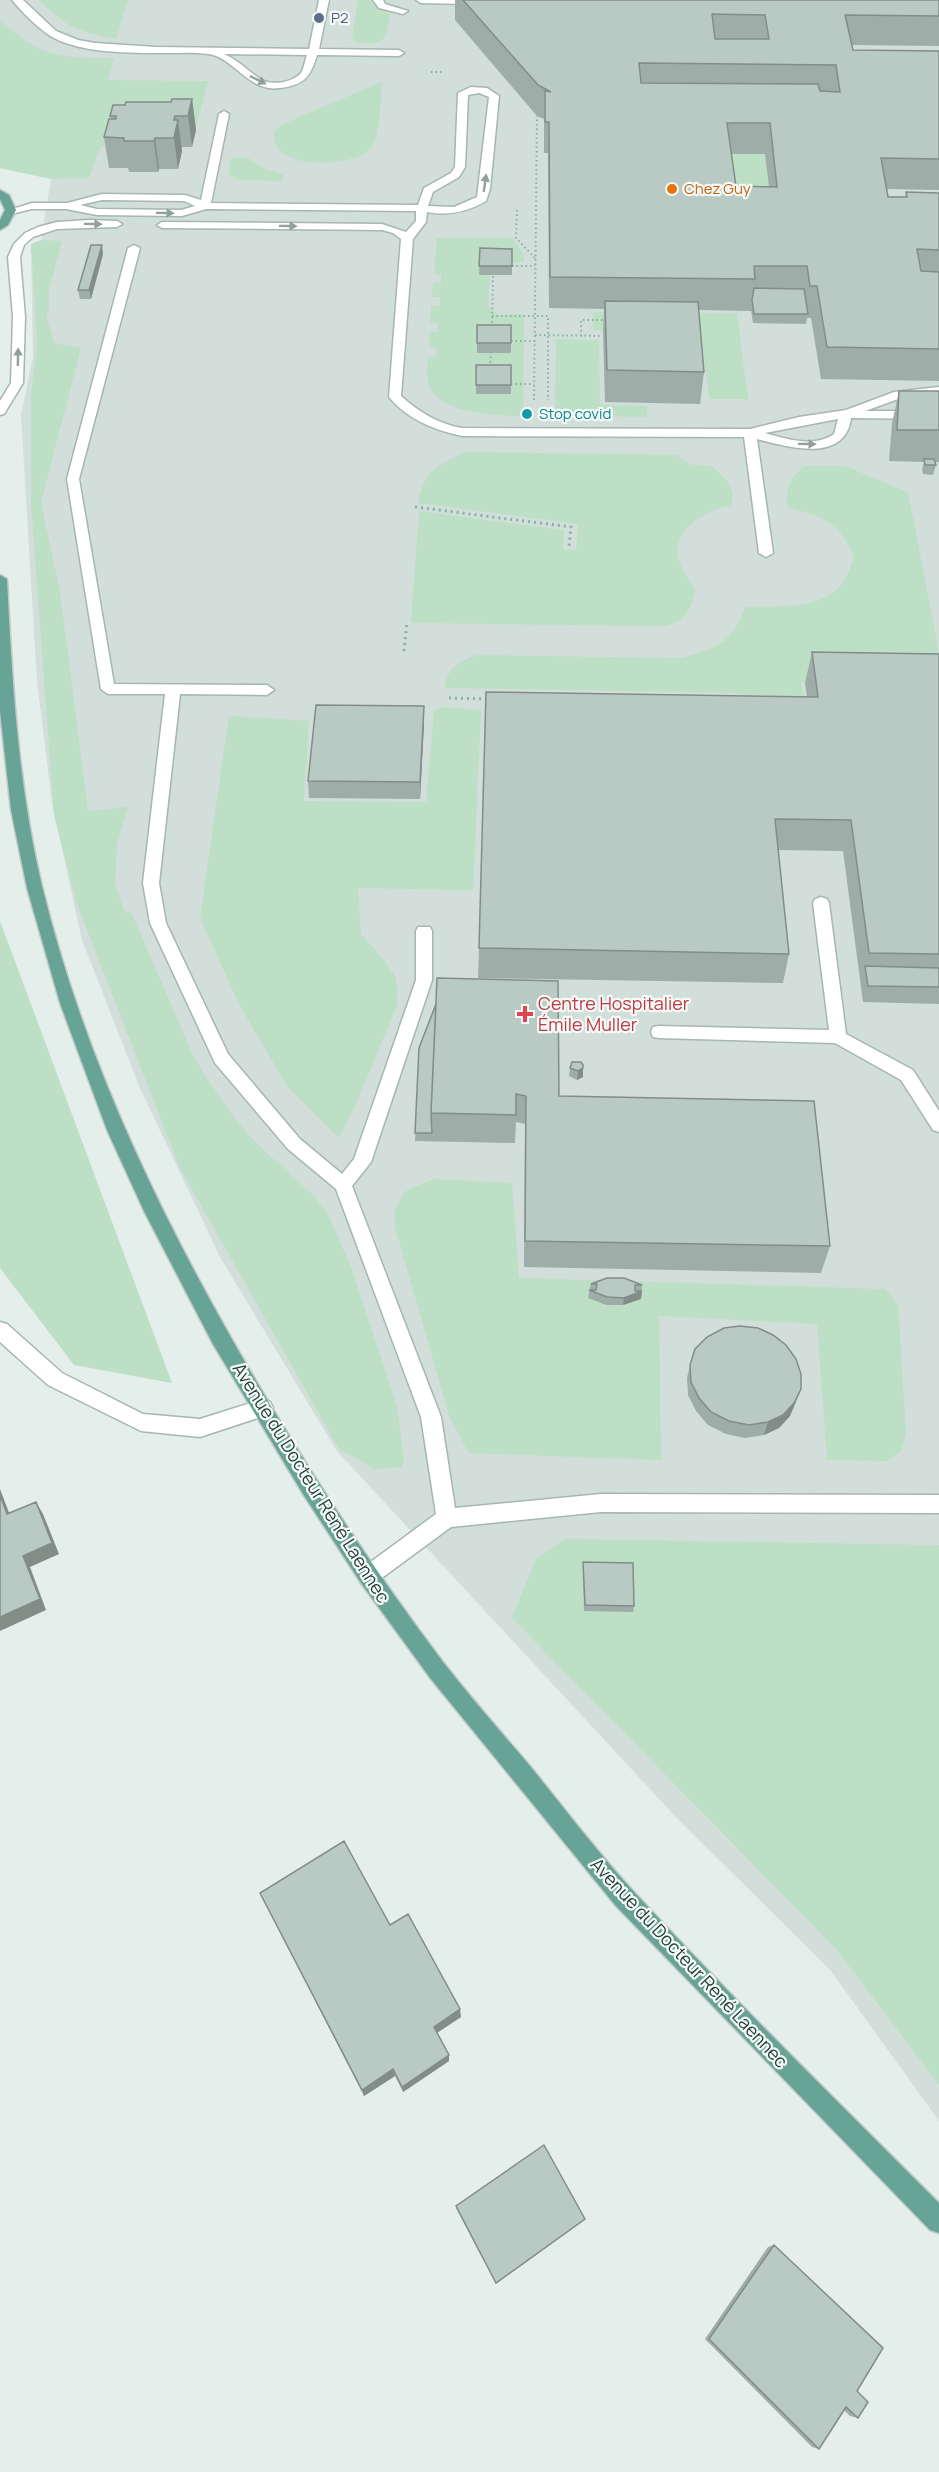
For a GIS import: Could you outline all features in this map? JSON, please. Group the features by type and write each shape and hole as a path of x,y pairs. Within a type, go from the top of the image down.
{"main road":[{"path":"0,193 9,202 11,211 8,220 0,227"},
{"name":"Avenue du Docteur René Laennec","path":"0,579 6,701 19,810 35,888 68,1003 116,1130 153,1211 220,1338 310,1488 399,1622 438,1672 624,1898 765,2046 939,2221"}],"street":[{"path":"17,0 53,33 75,42 156,51 399,53"},
{"path":"208,51 232,61 259,83 277,86 294,82 306,74 324,0"},
{"path":"378,0 382,6 404,11"},
{"path":"421,0 466,1 487,7"},
{"path":"11,211 32,206 66,206 97,212 182,213 205,206 422,208 435,211 465,209 482,199 485,189 494,96 490,92 469,90 463,93 460,167 455,175 428,190 422,208 421,222 407,238 395,398 406,409 446,430 462,432 750,433 795,444 826,444 837,439 843,429 845,414"},
{"path":"205,206 224,114"},
{"path":"0,411 17,383 19,317 14,257 16,248 23,238 53,226 138,225 382,227 397,231 407,238"},
{"path":"134,248 73,479 108,689 267,690"},
{"path":"845,414 887,396 918,391 939,391"},
{"path":"750,433 799,420 845,414 939,414"},
{"path":"750,433 766,553"},
{"path":"173,690 151,883 159,923 221,1058 294,1144 343,1185 431,1417 447,1518"},
{"path":"821,903 838,1037"},
{"path":"343,1185 362,1162 424,980 424,931"},
{"path":"658,1032 838,1037 907,1075 939,1125"},
{"path":"0,1330 55,1379 141,1422 200,1428 263,1408"},
{"path":"368,1576 447,1518 601,1503 939,1504"}],"path":[{"path":"534,401 537,116"},
{"path":"512,266 535,266"},
{"path":"492,334 494,275"},
{"path":"492,316 548,316 548,410"},
{"path":"581,336 581,320 613,320"},
{"path":"535,335 601,336"},
{"path":"511,341 535,341"},
{"path":"490,374 491,353"},
{"path":"511,384 534,384"},
{"path":"415,507 570,527 569,548"},
{"path":"404,651 407,621"},
{"path":"449,698 496,699"}],"shaded area":[{"name":"Centre Hospitalier Émile Muller","path":"0,0 939,0 939,2121 831,1971 673,1814 337,1451 220,1257 140,1088 82,940 52,803 37,680 21,415 33,357 31,244 41,240 51,179 0,168"}],"green space":[{"path":"39,0 128,0 116,39 73,27"},
{"path":"358,0 371,0 376,7 390,14 385,38 376,43 356,43 352,36"},
{"path":"0,21 41,50 72,57 114,58 108,80 208,81 196,128 101,146 89,178 51,179 0,168"},
{"path":"382,83 377,135 371,148 361,155 347,160 313,162 297,160 284,154 275,145 274,132 283,124"},
{"path":"724,153 765,154 773,218 732,218"},
{"path":"231,158 248,158 263,168 283,175 283,181 237,180 228,173"},
{"path":"437,238 512,238 524,255 524,262 512,262 512,275 490,275 488,305 499,315 524,314 523,416 468,411 454,407 433,392 427,372 428,357 435,357 437,348 429,347 429,332 437,332 438,323 430,322 431,306 439,306 440,297 432,297 433,283 441,283 441,274 434,274"},
{"path":"41,240 62,241 49,289 49,311 46,313 54,343 81,348 41,502 60,592 88,811 128,807 117,844 115,884 125,913 131,912 193,1055 237,1121 255,1142 315,1197 328,1214 352,1270 397,1406 404,1460 401,1467 375,1469 339,1449 180,1168 77,904 54,815 31,503 31,394 37,344 31,244"},
{"path":"593,312 737,313 748,399 709,399 701,332 593,330"},
{"path":"556,339 599,340 600,405 647,406 647,417 555,415"},
{"path":"465,452 678,455 689,463 712,466 725,478 733,493 733,499 731,505 711,512 692,523 680,539 679,561 695,591 687,613 679,621 667,626 411,623 419,511 564,530 563,550 576,550 578,524 418,503 424,483 433,470"},
{"path":"805,466 845,466 908,492 939,653 939,682 801,682 804,702 759,702 735,693 445,688 451,670 477,655 682,658 705,651 722,642 735,629 745,607 800,605 827,596 838,589 846,578 854,555 835,527 811,514 788,507 789,484"},
{"path":"442,707 481,710 473,890 358,888 361,934 385,961 396,978 398,1003 356,1104 339,1138 287,1086 240,1006 200,918 229,716 309,721 304,801 426,802 434,711"},
{"path":"0,921 172,1383 74,1365 0,1268"},
{"path":"433,1179 512,1183 519,1278 885,1289 898,1304 906,1434 901,1451 887,1461 827,1460 817,1324 659,1316 661,1460 469,1453 450,1419 395,1227 395,1211 404,1192"},
{"path":"565,1539 939,1545 939,2085 836,1949 512,1618 536,1559"}],"building":[{"path":"463,0 939,0 939,16 845,15 853,50 939,51 939,159 881,158 888,197 907,197 906,192 939,193 939,250 917,249 921,271 939,272 939,349 827,347 817,286 810,286 807,266 754,266 755,279 550,277 549,122 545,122 545,91 551,92 538,85","holes":["712,14 765,15 769,39 715,39","639,63 836,65 840,92 820,91 818,84 641,83","727,123 770,123 777,187 736,186"]},
{"path":"172,99 192,99 188,116 175,116 174,120 178,120 174,138 124,141 124,138 104,137 109,119 116,119 116,116 110,116 113,105 125,105 126,102 171,102"},
{"path":"91,245 102,245 89,290 78,290"},
{"path":"480,248 512,249 512,266 479,266"},
{"path":"754,288 804,289 808,314 754,314 752,300"},
{"path":"605,301 698,302 704,372 607,370"},
{"path":"477,325 511,325 511,343 477,343"},
{"path":"476,365 511,365 511,385 476,385"},
{"path":"899,391 939,391 939,430 897,430"},
{"path":"924,459 934,459 936,465 925,465"},
{"path":"812,652 939,654 939,954 869,953 851,820 775,819 789,954 479,948 486,692 818,697"},
{"path":"316,705 424,706 420,782 308,781"},
{"path":"865,966 939,968 939,987 868,986"},
{"path":"437,978 558,981 559,1096 814,1101 830,1246 525,1241 526,1096 516,1094 516,1115 431,1113"},
{"path":"436,1004 432,1133 415,1133 419,1048"},
{"path":"572,1062 581,1062 583,1068 578,1071 570,1068"},
{"path":"607,1278 624,1278 642,1285 635,1285 635,1291 642,1291 624,1298 607,1297 589,1290 596,1290 597,1284 591,1284"},
{"path":"740,1326 758,1328 773,1335 786,1345 796,1359 801,1374 801,1389 794,1403 783,1415 768,1422 749,1425 729,1421 711,1412 699,1398 691,1382 690,1365 695,1349 707,1337 724,1328"},
{"path":"0,1495 7,1514 36,1502 52,1543 23,1556 40,1599 0,1617"},
{"path":"583,1562 633,1563 634,1606 585,1605"},
{"path":"344,1841 390,1925 408,1914 460,2009 434,2027 449,2055 402,2087 393,2069 362,2090 260,1893"},
{"path":"544,2145 585,2219 496,2283 456,2206"},
{"path":"774,2245 883,2348 857,2391 868,2402 858,2418 846,2407 819,2449 709,2339"}],"place":[{"name":"P2","path":"319,18"},
{"name":"Chez Guy","path":"672,189"},
{"name":"Stop covid","path":"527,414"},
{"name":"Centre Hospitalier Émile Muller","path":"525,1014"}]}
